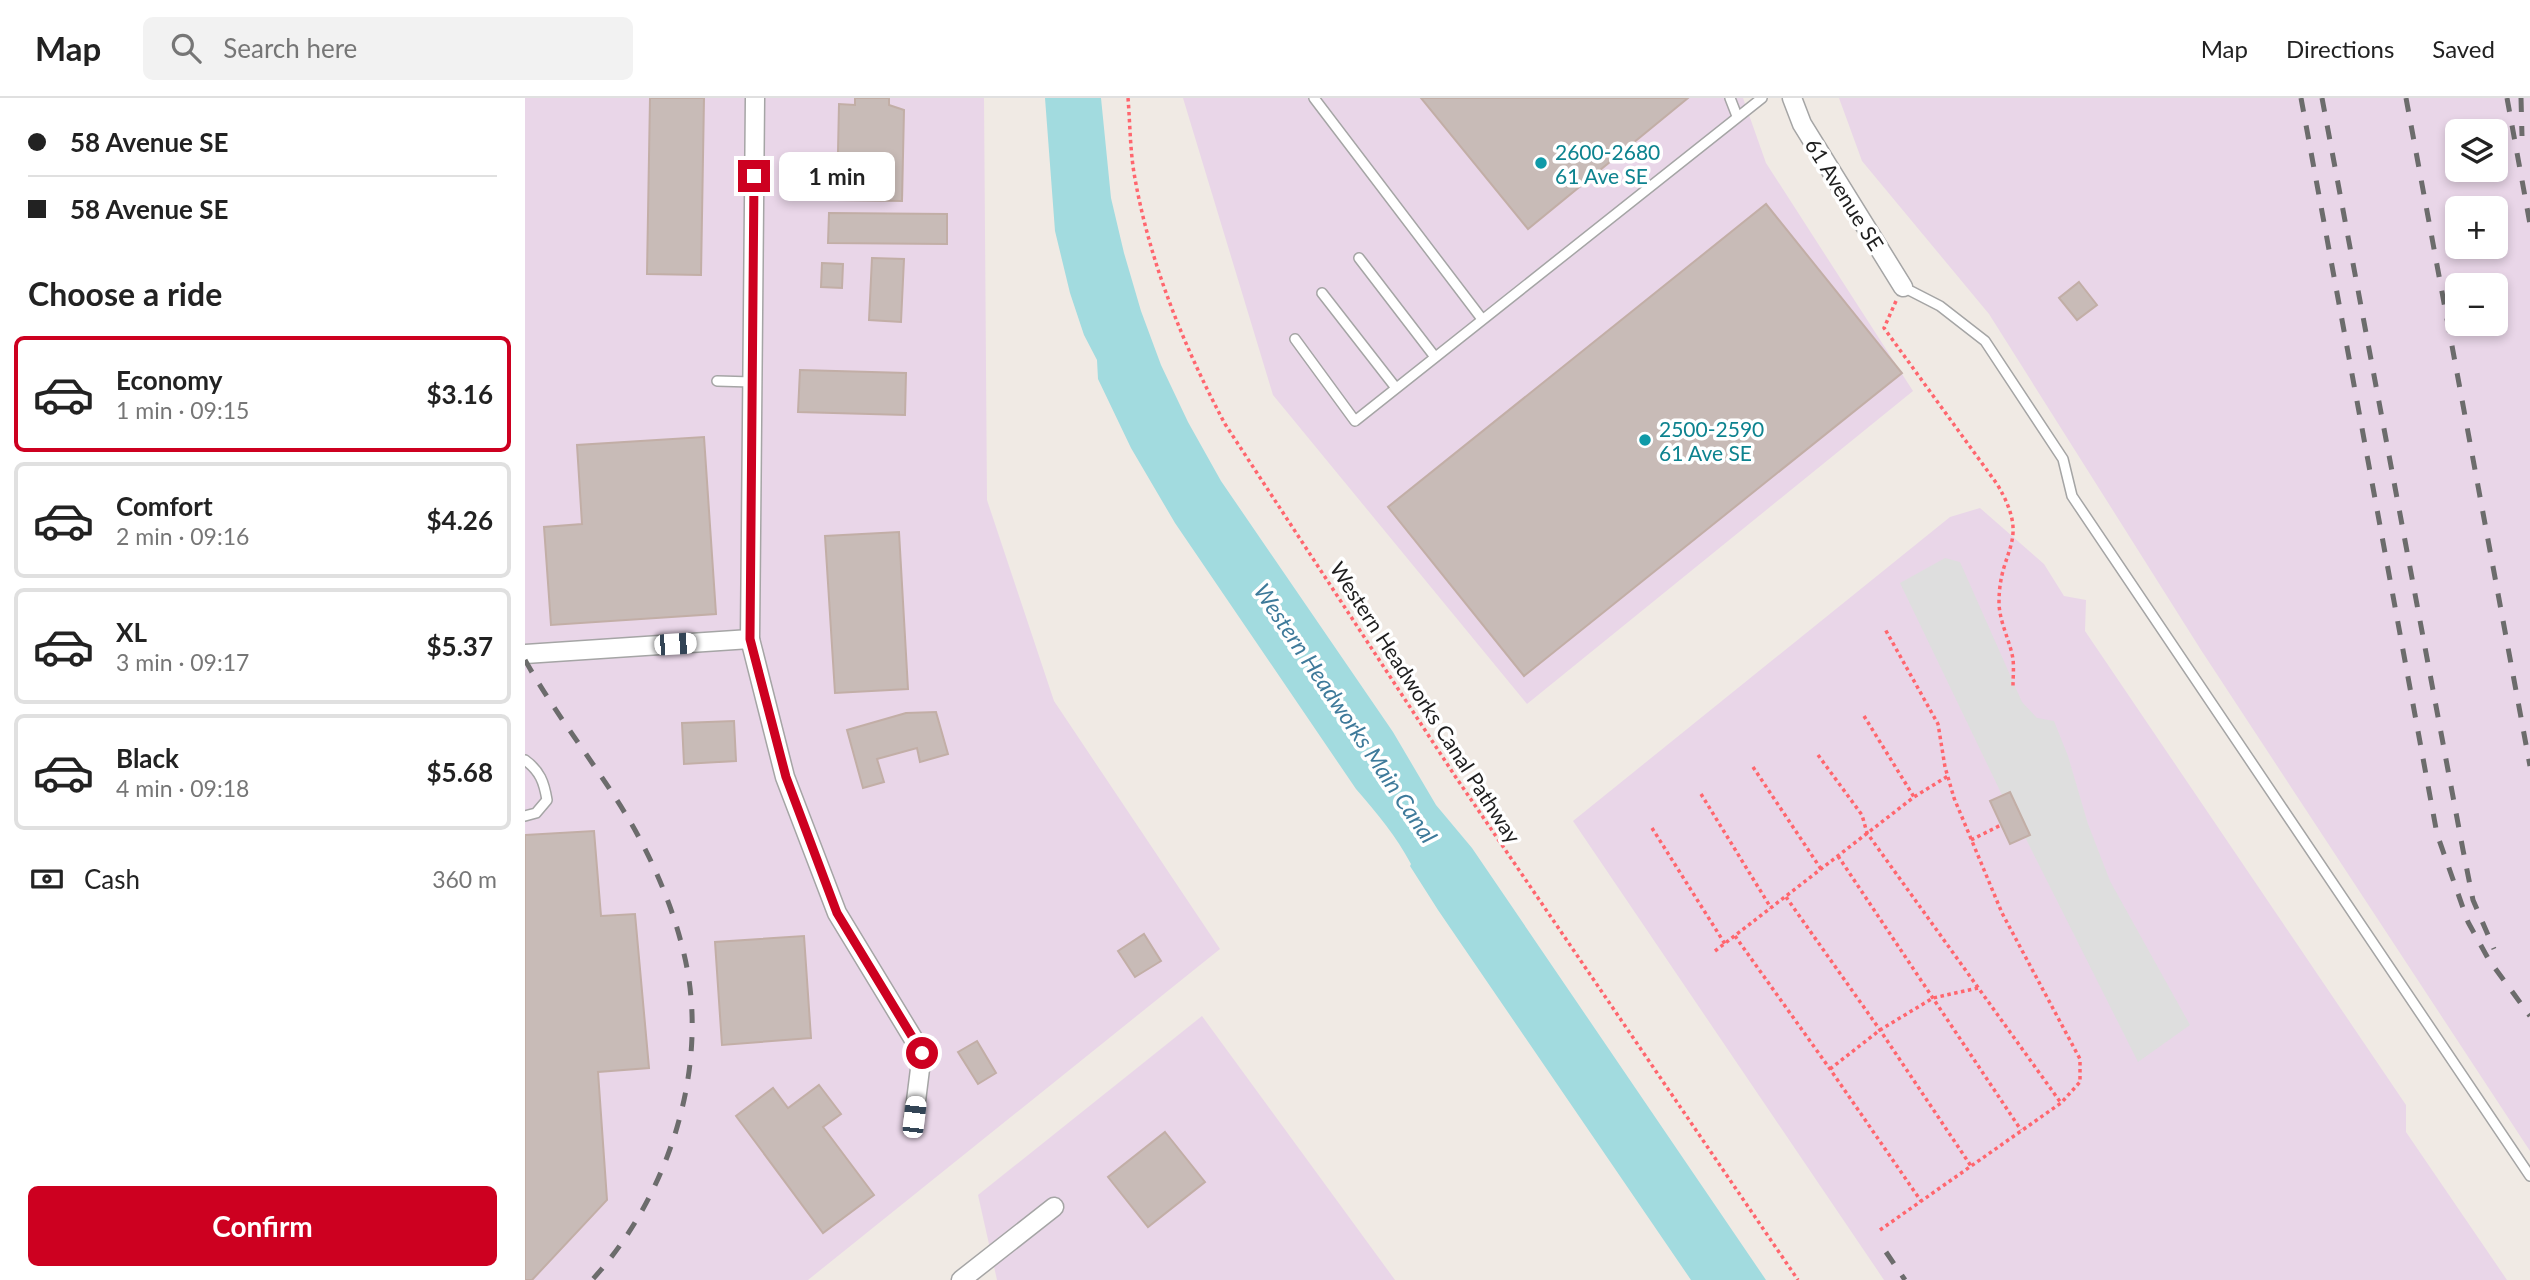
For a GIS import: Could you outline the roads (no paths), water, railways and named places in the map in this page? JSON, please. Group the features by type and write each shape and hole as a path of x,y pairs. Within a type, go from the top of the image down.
{"street":[{"path":"755,98 750,639 786,777 837,913 922,1053 914,1117"},
{"name":"61 Avenue SE","path":"1792,98 1802,124 1903,287"},
{"path":"525,654 750,639"},
{"path":"961,1280 1054,1207"}],"lane":[{"path":"1314,98 1482,319"},
{"path":"1730,98 1737,116"},
{"path":"1295,338 1355,421 1762,98"},
{"path":"1359,258 1435,357"},
{"path":"1903,287 1940,306 1985,341 2063,459 2072,496 2530,1176"},
{"path":"1322,293 1396,388"},
{"path":"717,380 752,382"},
{"path":"525,760 536,769 544,782 548,800 536,813 525,816"}],"water":[{"name":"Western Headworks Main Canal","path":"1045,98 1101,98 1111,198 1141,311 1161,365 1188,422 1221,481 1393,732 1436,805 1472,848 1766,1280 1691,1280 1438,910 1393,834 1356,789 1175,523 1131,448 1098,379 1097,360 1084,335 1070,293 1055,231"}],"railway":[{"path":"2301,98 2437,834 2468,922 2489,960 2530,1016"},
{"path":"2322,98 2473,900 2494,949"},
{"path":"2406,98 2530,766"},
{"path":"2507,98 2530,224"},
{"path":"2521,98 2522,136"},
{"path":"525,660 622,808 650,859 680,938 691,997 692,1040 687,1084 677,1128 643,1209 592,1280"},
{"path":"1886,1252 1905,1280"}],"place":[{"name":"2600-2680 61 Ave SE","path":"1541,163"},
{"name":"2500-2590 61 Ave SE","path":"1645,440"}]}
